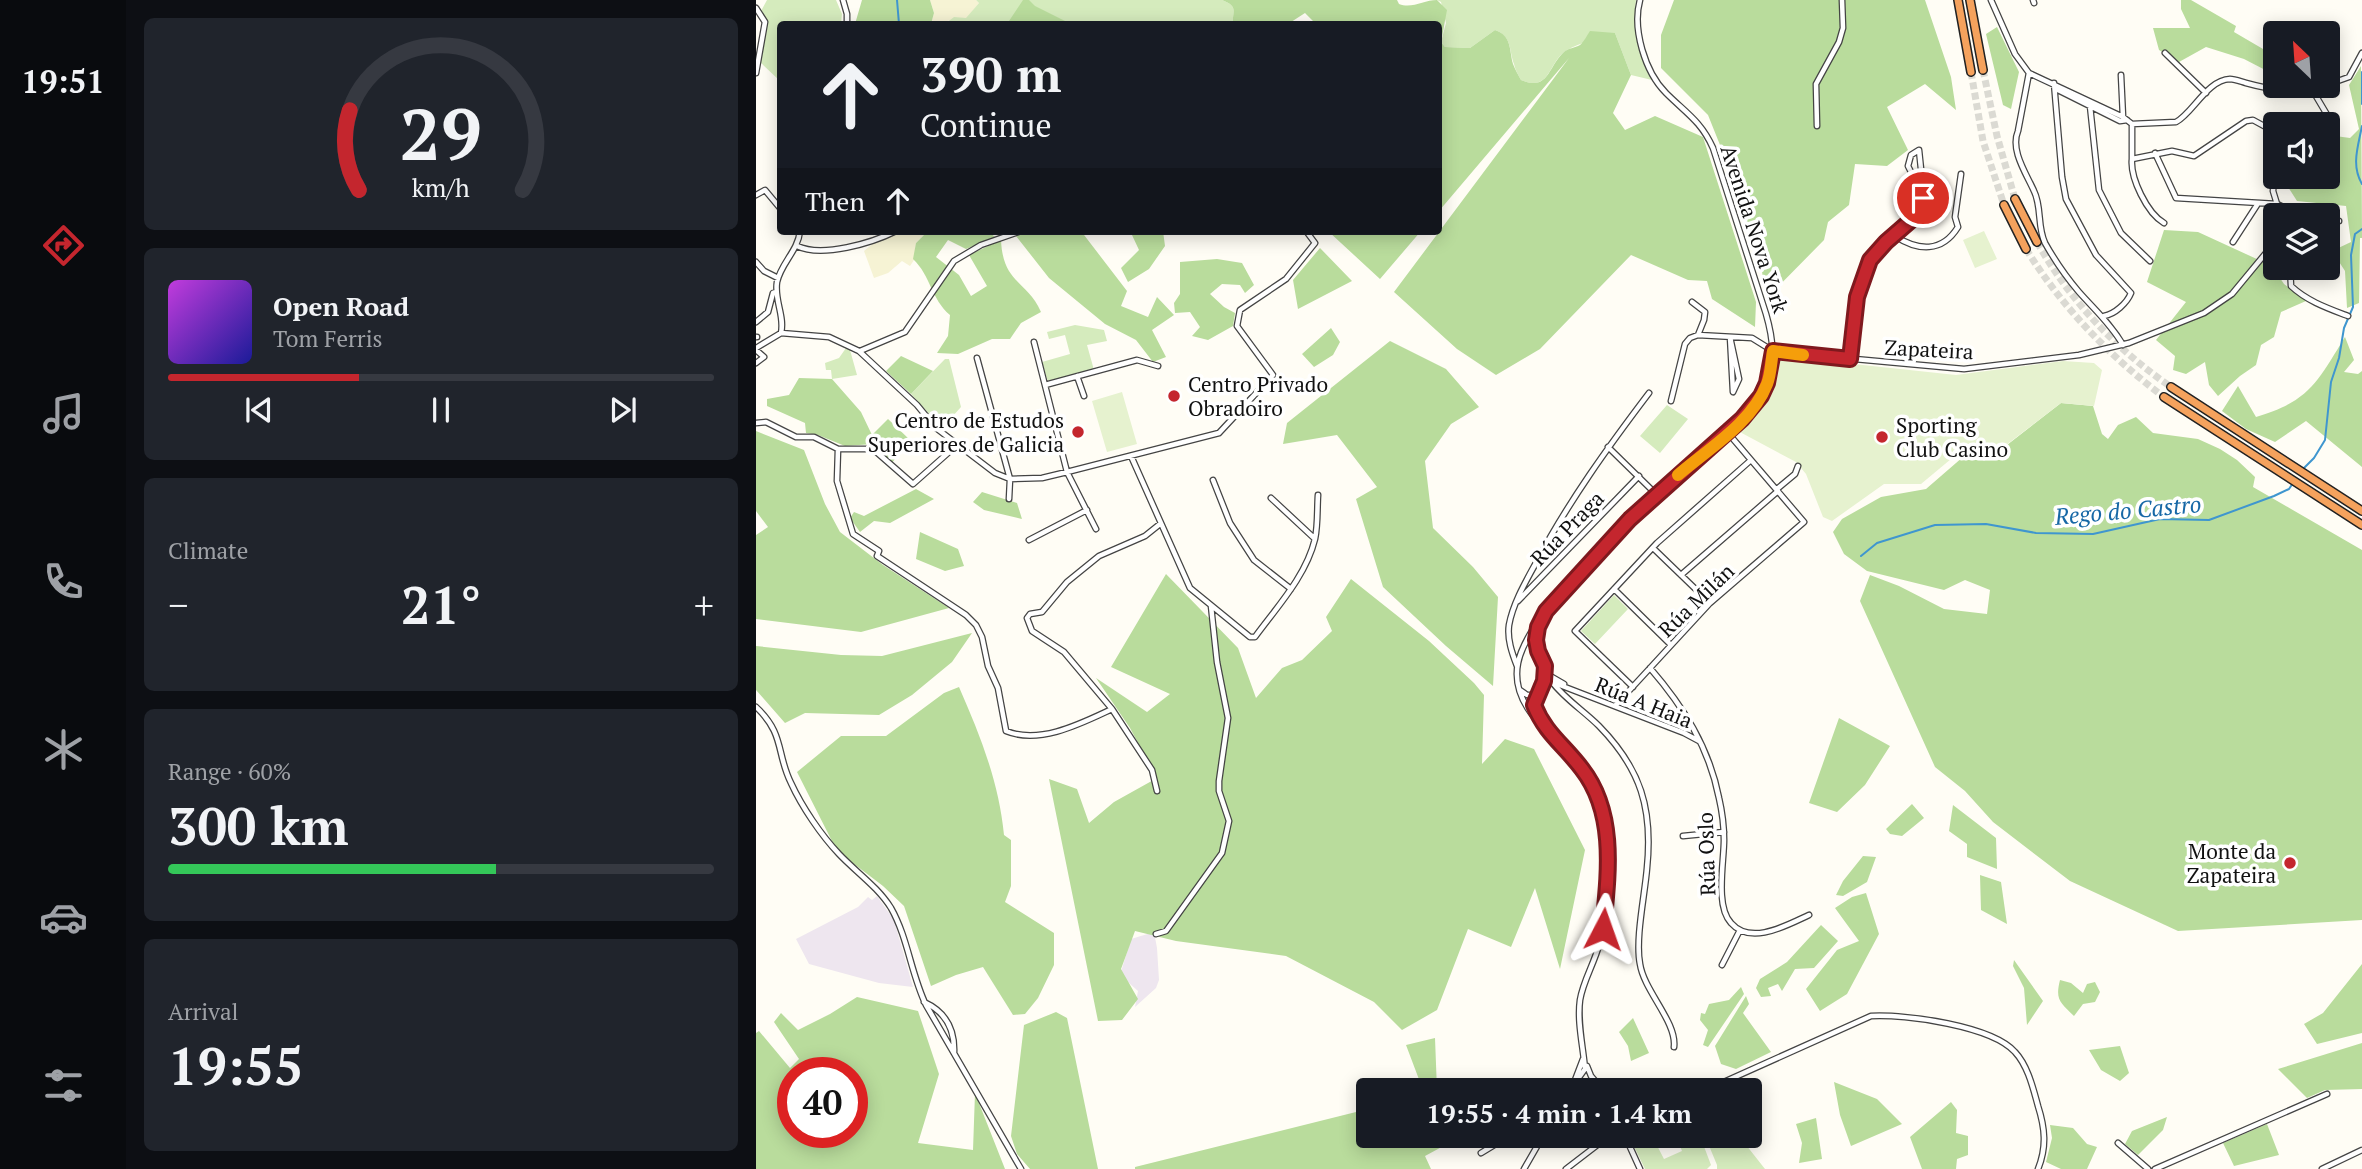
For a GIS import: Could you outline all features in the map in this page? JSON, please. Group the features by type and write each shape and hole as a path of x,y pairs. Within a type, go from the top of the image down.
{"highway":[{"path":"1958,0 1971,72"},
{"path":"1970,0 1983,70"},
{"path":"2015,199 2037,243"},
{"path":"2004,205 2026,248"},
{"path":"2171,387 2362,511"},
{"path":"2164,397 2362,526"}],"street":[{"path":"843,0 847,21"},
{"name":"Avenida Nova York","path":"1522,653 1532,630 1546,611 1599,552 1656,494 1728,433 1761,396 1767,383 1773,351 1766,314 1713,148 1700,124 1664,91 1653,74 1640,41 1640,0"},
{"path":"1817,126 1816,84 1839,42 1843,28 1843,0"},
{"path":"1991,0 2015,54 2029,73 2128,120"},
{"path":"756,8 765,22 756,72"},
{"path":"2165,53 2206,93"},
{"path":"2340,80 2349,77 2362,53"},
{"path":"2029,73 2015,149 2038,199 2039,222 2046,245 2078,291 2104,316 2123,345"},
{"path":"2121,75 2133,174 2157,219 2164,223"},
{"path":"2054,83 2058,90 2120,121 2176,122 2206,93 2230,79 2263,87"},
{"path":"2054,83 2066,199 2096,255 2131,293 2113,314 2104,316"},
{"path":"2090,106 2099,190 2121,233 2150,261"},
{"path":"2132,159 2172,151 2194,156 2246,121 2253,120 2263,125"},
{"path":"1850,359 1857,297 1870,260 1917,215 1923,198 1919,150 1911,155 1908,166 1912,174 1921,178"},
{"path":"2155,153 2176,198 2263,204"},
{"path":"1895,236 1916,247 1928,248 1942,244 1954,234 1958,227 1955,217 1961,174"},
{"path":"756,195 765,190 777,204"},
{"path":"2233,242 2258,204"},
{"path":"781,333 783,323 776,292 778,278 797,246 799,235"},
{"path":"797,246 810,250 849,248 885,235"},
{"path":"860,351 905,332 954,261 981,245 1010,235"},
{"path":"756,363 764,357 756,349 781,333 829,337 860,351 917,405 936,428 995,473 1010,479 1042,478 1219,433 1273,375 1237,326 1240,310 1286,279 1315,243 1309,235"},
{"name":"Zapateira","path":"1698,335 1752,338 1773,351 1974,369 2079,355 2123,345 2182,323 2222,303 2263,256"},
{"path":"756,262 764,271 778,278"},
{"path":"2291,280 2291,286 2299,293 2315,303 2348,316"},
{"path":"756,322 768,312 773,293 776,292"},
{"path":"1671,401 1685,344 1698,335 1704,320 1705,312 1692,302"},
{"path":"1730,337 1739,379 1734,392 1729,346 1730,337"},
{"path":"1034,342 1067,472 1096,529"},
{"path":"977,358 1010,479 1009,499"},
{"path":"1045,385 1137,360 1158,366"},
{"path":"1077,376 1084,396"},
{"path":"1592,1078 1586,1069 1580,1006 1603,929 1606,821 1591,781 1529,711 1517,680 1509,628 1524,585 1558,522 1608,446 1649,393"},
{"path":"756,423 766,422 796,437 814,437 838,449 873,449 913,484 957,445"},
{"path":"1728,433 1777,490"},
{"path":"1608,446 1656,494"},
{"path":"838,449 836,481 853,534 976,625 982,637 988,666 998,688 1006,731 1030,734 1064,731 1112,709"},
{"path":"1131,456 1190,588 1250,636 1255,636 1291,589 1303,567 1315,539 1318,495"},
{"path":"1633,687 1574,631 1653,548 1751,460"},
{"path":"1681,575 1795,474 1798,466"},
{"name":"Rúa Praga","path":"1517,602 1639,476"},
{"path":"1213,480 1230,523 1254,560 1291,589"},
{"name":"Rúa Milán","path":"1615,706 1710,603 1804,522 1777,490"},
{"path":"1271,498 1315,539"},
{"path":"1028,540 1087,510"},
{"path":"1157,791 1152,770 1112,709 1064,652 1032,631 1027,618 1030,614 1042,612 1067,582 1099,556 1145,536 1160,524"},
{"path":"1653,548 1710,603"},
{"path":"1615,589 1671,645"},
{"path":"1156,934 1166,931 1222,852 1229,821 1219,791 1228,719 1217,662 1211,606"},
{"name":"Avenida Nova York","path":"1533,649 1538,627 1546,611"},
{"path":"1511,649 1522,653 1533,649 1543,660 1544,681 1534,705 1547,731"},
{"path":"1517,667 1522,653"},
{"name":"Rúa Oslo","path":"1650,668 1673,695 1700,741 1719,797 1724,832 1723,911 1728,921 1740,930"},
{"name":"Rúa A Haia","path":"1545,673 1577,692 1700,741"},
{"name":"Rúa A Haia","path":"1544,681 1564,685"},
{"path":"1552,682 1618,747 1642,792 1648,813 1650,843 1639,957 1644,979 1673,1034 1674,1047"},
{"path":"1564,685 1576,705"},
{"path":"1520,689 1527,695 1537,695"},
{"path":"1576,705 1573,697 1577,692"},
{"path":"756,707 772,725 780,743 789,781 811,816 836,852 891,908 924,1002 1021,1169"},
{"path":"1685,733 1692,729 1690,720"},
{"path":"1683,836 1724,832"},
{"path":"1722,965 1740,930 1757,934 1810,915"},
{"path":"924,1002 939,1012 951,1028 954,1054"},
{"path":"1733,1078 1871,1016 1898,1016 1971,1029 1997,1037 2015,1052 2023,1063 2037,1100 2045,1133 2038,1169"},
{"path":"1576,1078 1584,1055"},
{"path":"1578,1072 1586,1069"},
{"path":"1580,1078 1586,1069"},
{"path":"2155,1169 2327,1094"},
{"path":"2118,1143 2148,1169"},
{"path":"1481,1153 1489,1148"},
{"path":"1524,1169 1535,1148"},
{"path":"1566,1169 1593,1148"},
{"path":"1630,1148 1640,1169"},
{"path":"2322,1169 2362,1150"}],"shaded area":[{"path":"930,0 976,0 979,3 966,19 932,21 934,13"},
{"path":"890,235 924,235 916,243 914,260 910,266 902,261 888,273 874,278 864,251"},
{"path":"877,896 894,920 913,987 879,983 809,964 796,939 858,907 868,897 872,900"},
{"path":"1154,932 1159,980 1156,988 1135,1007 1138,991 1120,975 1131,939"}],"green space":[{"path":"767,0 836,0 842,14 841,21 777,21 777,78 760,62 767,22 761,11"},
{"path":"862,0 930,0 934,13 932,21 856,21"},
{"path":"976,0 1222,0 1233,7 1234,12 1233,21 949,21 954,17 966,18 979,3"},
{"path":"1023,0 1029,0 1035,6 1065,21 1009,21"},
{"path":"1222,0 1397,0 1399,4 1409,5 1437,0 1447,10 1442,37 1442,21 1313,21 1305,13 1293,21 1233,21 1233,7"},
{"path":"1437,0 1636,0 1636,31 1652,80 1631,75 1615,33 1567,50 1544,79 1538,82 1521,80 1507,40 1495,30 1470,48 1445,47 1442,38 1446,23 1441,2"},
{"path":"1674,0 1925,0 1951,77 1956,110 1925,84 1887,107 1908,150 1887,166 1855,164 1849,205 1828,222 1824,240 1767,298 1738,190 1708,115 1661,68 1661,35"},
{"path":"2181,0 2191,0 2236,26 2234,32 2263,49 2263,69 2244,59 2206,47 2179,62 2159,50 2153,28 2190,28 2181,9"},
{"path":"1997,27 2019,72 2011,109 2003,105 1986,34"},
{"path":"1495,30 1507,39 1513,64 1521,80 1537,83 1547,76 1564,52 1580,45 1590,31 1615,33 1631,75 1613,113 1625,130 1655,116 1703,137 1756,302 1755,327 1712,299 1707,281 1688,280 1631,255 1540,349 1496,375 1457,349 1394,292 1437,235 1442,235 1442,228 1569,58 1442,207 1442,43 1445,47 1470,48"},
{"path":"2361,66 2362,238 2359,303 2347,308 2345,271 2340,263 2340,247 2351,242 2346,206 2340,205 2340,203 2297,201 2289,189 2340,189 2340,137 2350,138 2359,129 2349,85"},
{"path":"2164,230 2198,232 2263,262 2263,280 2281,280 2306,301 2281,312 2274,337 2261,345 2256,365 2218,396 2209,385 2205,362 2186,374 2173,370 2175,356 2156,340 2186,302 2147,282"},
{"path":"1984,231 1997,259 1975,268 1963,240"},
{"path":"924,235 993,235 995,237 966,249 948,240 936,257 959,275 971,296 987,286 969,255 1001,240 1006,265 1011,274 1029,293 1041,312 1021,323 1010,339 992,339 958,354 937,353 948,336 950,315 913,259 916,243"},
{"path":"1084,235 1127,291 1121,306 1148,317 1157,297 1174,315 1152,330 1166,357 1153,362 1136,340 1105,324 1049,278 1016,236"},
{"path":"1132,235 1164,235 1165,246 1149,269 1128,282 1121,268 1139,250"},
{"path":"1332,235 1418,235 1380,279"},
{"path":"1320,248 1352,281 1298,309 1293,280"},
{"path":"1217,259 1242,263 1254,285 1245,293 1240,285 1222,284 1210,294 1235,313 1233,326 1208,340 1192,336 1200,327 1190,312 1175,313 1174,303 1180,294 1180,262"},
{"path":"1075,325 1104,330 1107,341 1087,345 1094,370 1049,381 1042,362 1070,354 1065,335 1049,339 1047,332"},
{"path":"1331,328 1340,342 1333,355 1314,367 1302,354"},
{"path":"2345,337 2354,360 2344,372 2358,374 2362,371 2362,467 2306,421 2275,442 2246,429 2222,411 2238,386 2256,417 2301,397 2319,378"},
{"path":"1390,341 1446,369 1479,407 1451,424 1425,461 1433,528 1473,567 1498,597 1493,686 1383,587 1356,499 1377,487 1337,435 1283,444 1287,423"},
{"path":"846,348 850,350 857,375 832,379 831,370 826,370 825,363 839,358"},
{"path":"901,356 933,371 911,394 886,371"},
{"name":"Sporting Club Casino","path":"1779,356 1956,375 2063,361 2094,363 2102,370 2094,406 2061,403 1997,452 1971,450 1957,454 1921,484 1884,484 1832,521 1823,517 1806,474 1796,462 1738,431 1771,389"},
{"path":"945,359 949,359 961,407 942,428 911,394"},
{"path":"799,378 832,379 861,412 872,435 888,419 909,439 892,463 873,444 845,446 806,433 805,423 767,406 767,399 789,395"},
{"path":"1122,392 1137,444 1107,452 1092,401"},
{"path":"2061,403 2093,406 2102,434 2108,439 2118,425 2136,417 2153,433 2198,439 2220,449 2255,477 2253,487 2362,550 2362,920 2178,931 2070,881 1993,822 1965,791 1935,767 1860,601 1870,575 1899,586 1944,609 1987,614 1990,590 1965,580 1944,590 1867,571 1844,554 1833,532 1842,519 1881,497 1926,489 1971,450 1998,452"},
{"path":"1667,405 1688,419 1660,453 1640,436"},
{"path":"756,431 804,450 825,504 840,532 883,565 949,608 861,632 756,619 756,535 768,527 756,511"},
{"path":"916,489 934,499 890,523 874,521 860,532 850,518 854,512 864,516"},
{"path":"982,492 1017,503 1022,519 984,510 973,502"},
{"path":"920,532 958,549 964,566 945,571 916,559"},
{"path":"1166,574 1238,648 1256,698 1282,668 1302,660 1332,631 1326,617 1351,579 1429,641 1474,683 1484,695 1482,764 1505,739 1534,749 1585,850 1560,969 1535,888 1511,947 1468,929 1437,1010 1402,1030 1374,1002 1286,956 1176,941 1135,931 1121,969 1138,999 1122,1020 1098,1021 1049,779 1077,789 1089,823 1114,802 1157,778 1130,728 1096,678 1147,712 1170,694 1111,667"},
{"path":"1614,595 1628,609 1595,644 1581,631"},
{"path":"972,633 952,662 912,695 879,715 805,713 785,723 756,690 756,646 841,655 882,656"},
{"path":"959,687 993,778 1004,835 1011,840 1011,886 1005,902 1054,933 1054,965 1038,998 1025,1014 1013,1015 983,967 931,986 904,906 883,886 837,851 797,772 841,736 886,736 944,693"},
{"path":"1839,718 1890,746 1865,785 1837,812 1809,803"},
{"path":"1912,804 1924,818 1902,836 1890,834 1886,829"},
{"path":"1953,805 1996,838 1997,869 1967,857 1967,844 1949,831"},
{"path":"1863,856 1876,857 1867,882 1843,896 1836,895 1843,881"},
{"path":"1980,875 2001,882 2007,924 1981,910"},
{"path":"1866,893 1879,934 1847,994 1820,1011 1806,989 1837,950 1859,941 1835,908 1852,897"},
{"path":"1821,925 1838,941 1814,968 1795,969 1782,991 1778,984 1768,988 1771,996 1761,997 1756,988 1760,979 1787,962"},
{"path":"2014,960 2043,1001 2027,1025 2024,988 2013,966"},
{"path":"2362,964 2362,1033 2317,1044 2304,1024 2323,1013"},
{"path":"2060,980 2071,983 2083,993 2087,984 2095,982 2100,992 2095,1002 2083,1004 2074,1016 2060,1000"},
{"path":"1741,987 1744,994 1708,1047 1703,1045 1708,1030 1700,1020 1701,1013 1705,1014 1709,1004 1729,1000"},
{"path":"1746,996 1749,1004 1743,1013 1771,1052 1736,1069 1721,1064 1715,1046"},
{"path":"857,997 918,1011 939,1074 918,1143 973,1150 975,1093 1005,1169 756,1169 756,1033 759,1031 781,1057 777,1057 777,1148 868,1148 868,1057 798,1057 774,1022 781,1013 798,1030"},
{"path":"1056,1012 1067,1018 1098,1169 1030,1169 1017,1154 1011,1136 1024,1025"},
{"path":"1633,1018 1649,1053 1631,1061 1628,1046 1619,1032"},
{"path":"1435,1038 1437,1078 1418,1078 1406,1045"},
{"path":"2362,1043 2362,1089 2325,1090 2307,1098 2278,1069"},
{"path":"2120,1046 2129,1073 2120,1081 2101,1070 2089,1050"},
{"path":"1834,1082 1877,1099 1902,1124 1851,1146 1840,1115"},
{"path":"1951,1102 1957,1110 1956,1133 1968,1136 1968,1155 1957,1159 1956,1169 1922,1169 1910,1137"},
{"path":"1356,1112 1356,1148 1440,1148 1425,1156 1431,1169 1135,1167"},
{"path":"2167,1117 2163,1130 2138,1155 2125,1144 2132,1131"},
{"path":"1816,1118 1822,1159 1799,1163 1802,1143 1796,1124"},
{"path":"2267,1124 2279,1155 2234,1166 2223,1143"},
{"path":"2050,1125 2073,1128 2087,1144 2097,1147 2087,1169 2061,1169 2046,1162 2052,1138"},
{"path":"1635,1148 1658,1148 1664,1159 1682,1151 1681,1148 1705,1148 1711,1165 1707,1169 1645,1169"},
{"path":"1710,1148 1748,1148 1765,1169 1717,1169"}],"waterway":[{"path":"897,0 899,21"},
{"name":"Rego do Castro","path":"2362,72 2362,104"},
{"name":"Rego do Castro","path":"2362,126 2356,163 2362,184"},
{"name":"Rego do Castro","path":"2302,470 2314,458 2325,440 2331,382 2339,358 2344,328 2353,307 2351,255 2355,234 2362,229"},
{"name":"Rego do Castro","path":"1861,556 1877,543 1935,525 1986,524 2036,533 2093,534 2160,519 2209,520 2274,496 2289,489 2293,483"}],"tunnel":[{"path":"1983,70 1997,136 2015,199"},
{"path":"1971,72 1983,141 2004,205"},
{"path":"2037,242 2079,304 2113,340 2171,387"},
{"path":"2026,249 2071,311 2124,365 2164,397"}],"slow traffic":[{"path":"1678,475 1728,433 1752,408 1767,383 1773,351 1803,355"}],"place":[{"name":"Centro Privado Obradoiro","path":"1174,396"},
{"name":"Centro de Estudos Superiores de Galicia","path":"1078,432"},
{"name":"Sporting Club Casino","path":"1882,437"},
{"name":"Monte da Zapateira","path":"2290,863"}],"route":[{"path":"1603,929 1606,902 1606,821 1591,781 1547,731 1534,705 1545,673 1536,640 1538,627 1546,611 1630,519 1728,433 1752,408 1767,383 1773,351 1850,359 1857,297 1870,260 1917,215 1923,198"}]}
